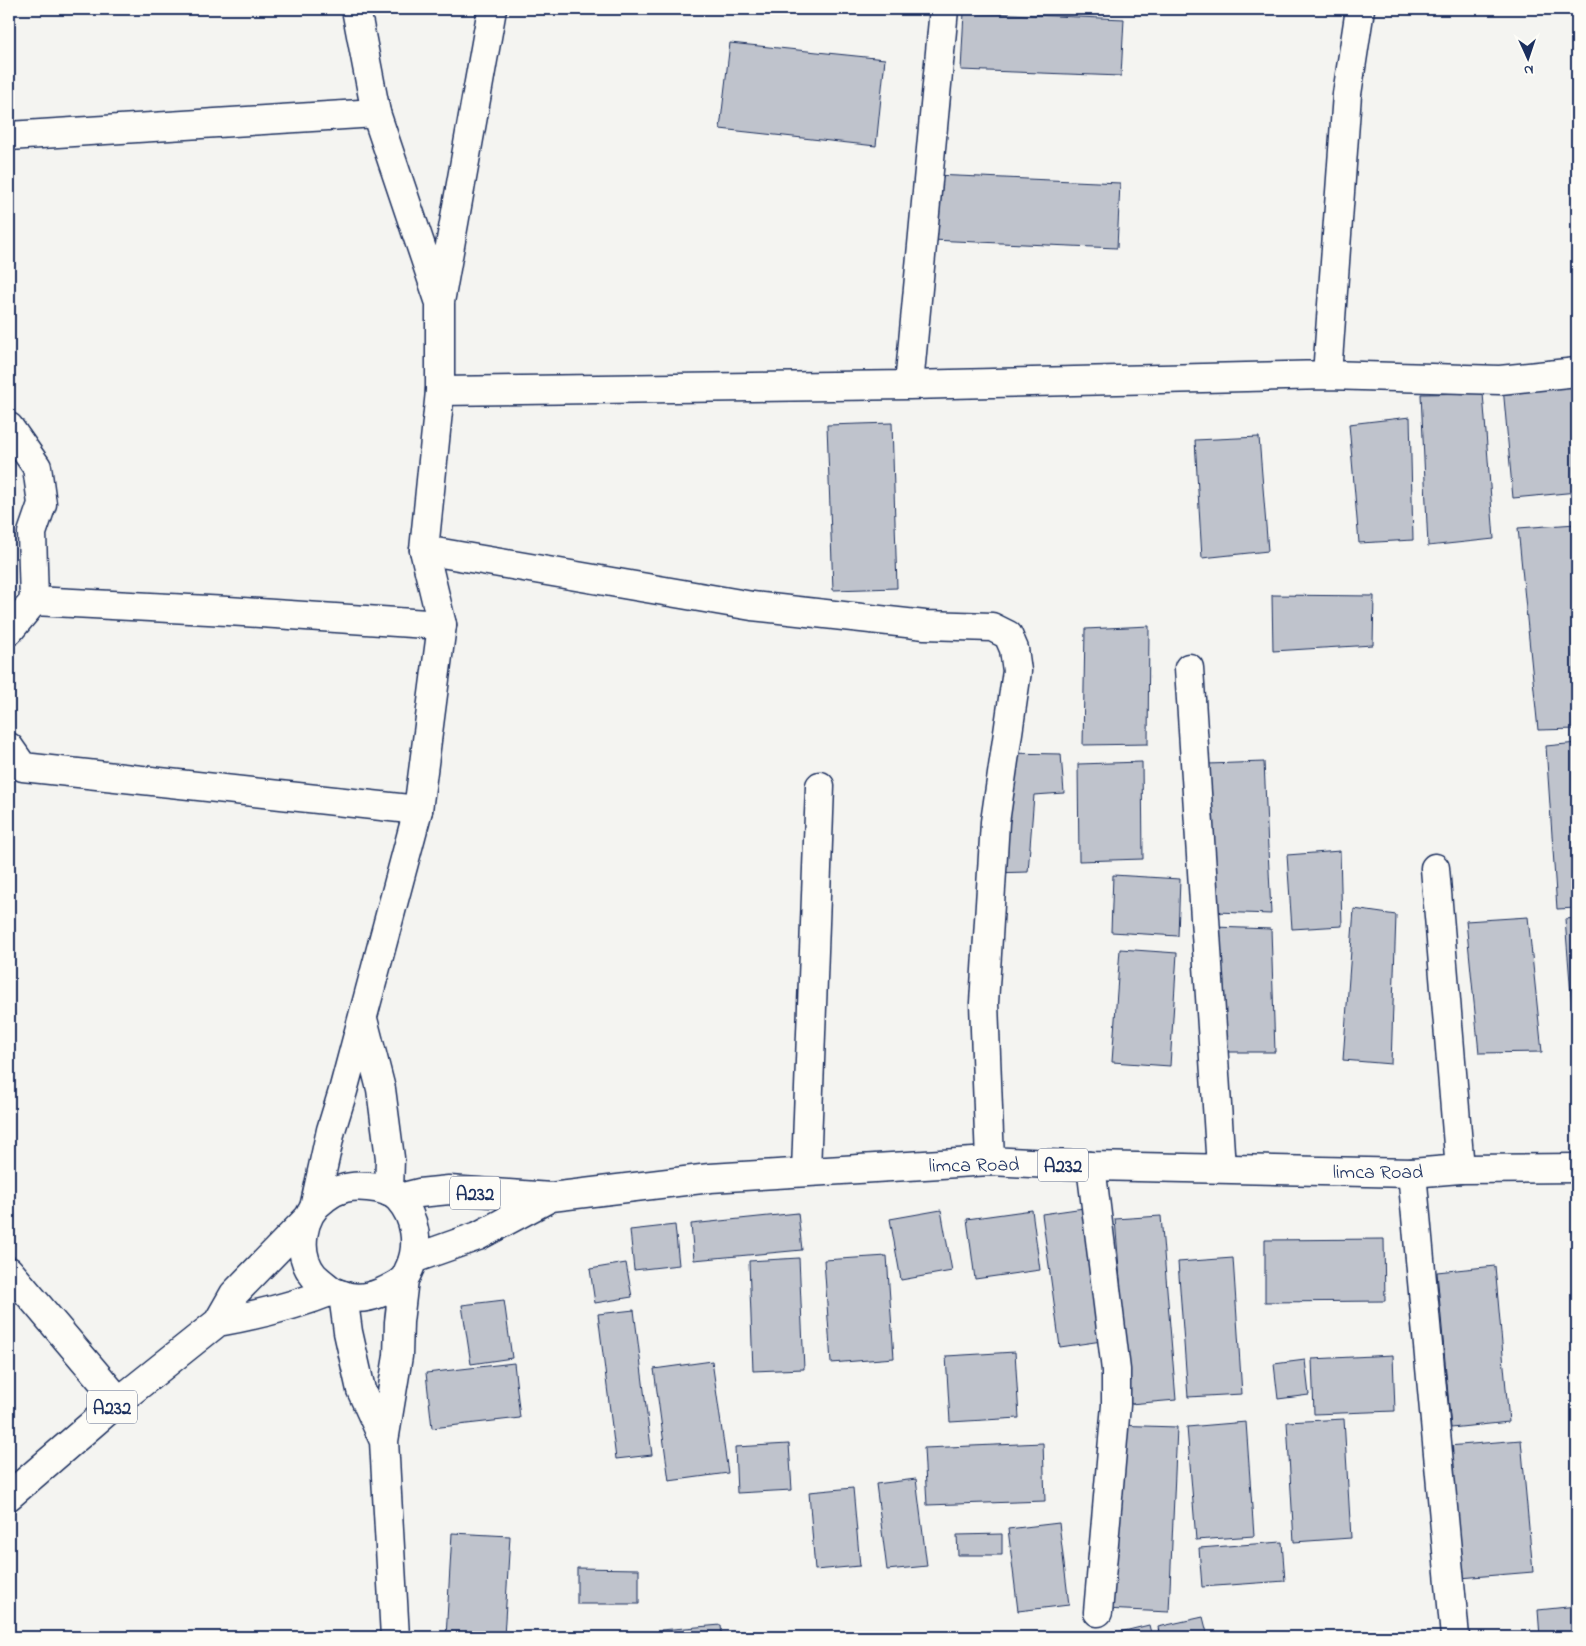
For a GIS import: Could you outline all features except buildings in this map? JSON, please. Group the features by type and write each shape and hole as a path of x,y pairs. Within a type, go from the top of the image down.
{"street":[{"path":"356,9 376,113 440,302"},
{"path":"408,1269 388,1290 370,1297 350,1297 338,1293 314,1275 305,1258 303,1238 330,1130 343,1091 418,810 442,625 424,550 440,391 440,302 492,9"},
{"path":"909,385 944,9"},
{"path":"1326,375 1348,94 1360,9"},
{"path":"9,136 376,113"},
{"path":"440,391 909,385 1326,375 1500,380 1577,372"},
{"path":"9,427 37,466 42,504 32,533 34,601 9,631"},
{"path":"424,550 752,606 925,625 992,627 1008,635 1014,649 1017,672 995,822 984,1003 990,1161"},
{"path":"34,601 442,625"},
{"path":"1189,668 1221,1168"},
{"path":"9,747 23,767 418,810"},
{"path":"806,1171 820,786"},
{"path":"1435,868 1460,1169"},
{"path":"362,1017 381,1089 394,1195 412,1220 416,1240 408,1269 399,1322 398,1356 384,1441 394,1637"},
{"name":"limca Road","path":"394,1195 449,1190 551,1197 710,1178 990,1161 1091,1166 1412,1173 1460,1169 1577,1168"},
{"path":"1091,1166 1116,1370 1116,1405 1098,1612"},
{"path":"1412,1173 1455,1637"},
{"path":"310,1213 318,1202 336,1190 356,1185 375,1187 394,1195"},
{"name":"limca Road","path":"408,1269 478,1236 551,1197"},
{"name":"A232","path":"9,1496 119,1401 218,1322 234,1294 310,1213"},
{"path":"9,1271 119,1401"},
{"path":"338,1293 362,1390 384,1441"},
{"name":"A232","path":"218,1322 338,1293"}]}
